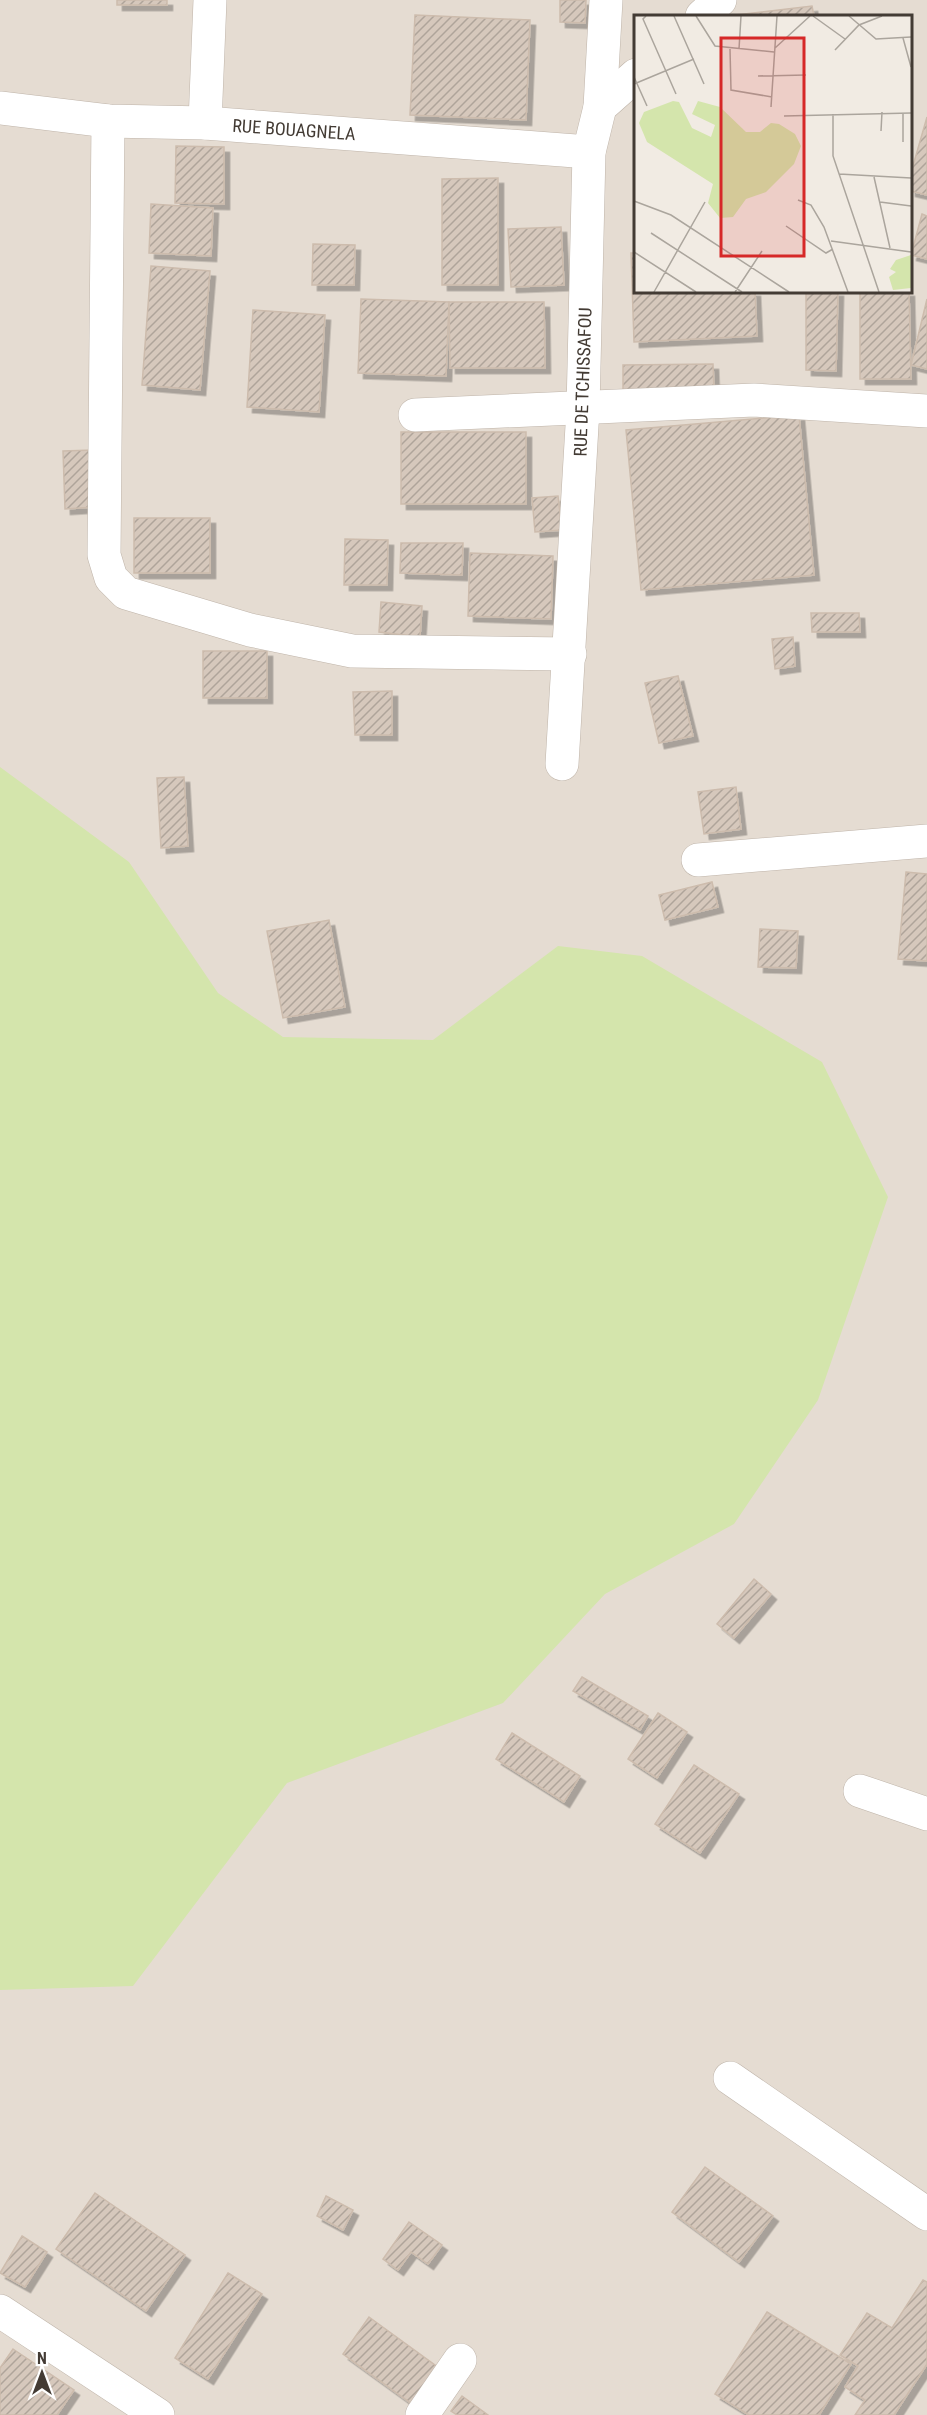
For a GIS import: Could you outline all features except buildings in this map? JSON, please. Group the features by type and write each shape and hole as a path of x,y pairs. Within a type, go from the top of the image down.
{"street":[{"path":"205,123 210,0"},
{"name":"RUE DE TCHISSAFOU","path":"562,765 583,409 589,153 600,107 606,0"},
{"path":"703,15 720,0"},
{"path":"600,107 634,77"},
{"name":"RUE BOUAGNELA","path":"0,108 108,121 205,123 589,153"},
{"path":"108,121 104,555 111,578 126,593 153,602 250,630 352,651 570,654"},
{"path":"415,415 754,400 927,411"},
{"path":"698,861 927,841"},
{"path":"860,1791 927,1814"},
{"path":"730,2078 927,2214"},
{"path":"0,2311 158,2415"},
{"path":"422,2415 460,2360"}],"shaded area":[{"path":"0,0 927,0 927,2415 0,2415"}],"green space":[{"path":"0,767 129,862 218,993 283,1037 433,1040 558,946 642,956 822,1062 888,1197 818,1400 734,1524 605,1594 503,1703 287,1783 133,1986 0,1990"}]}
